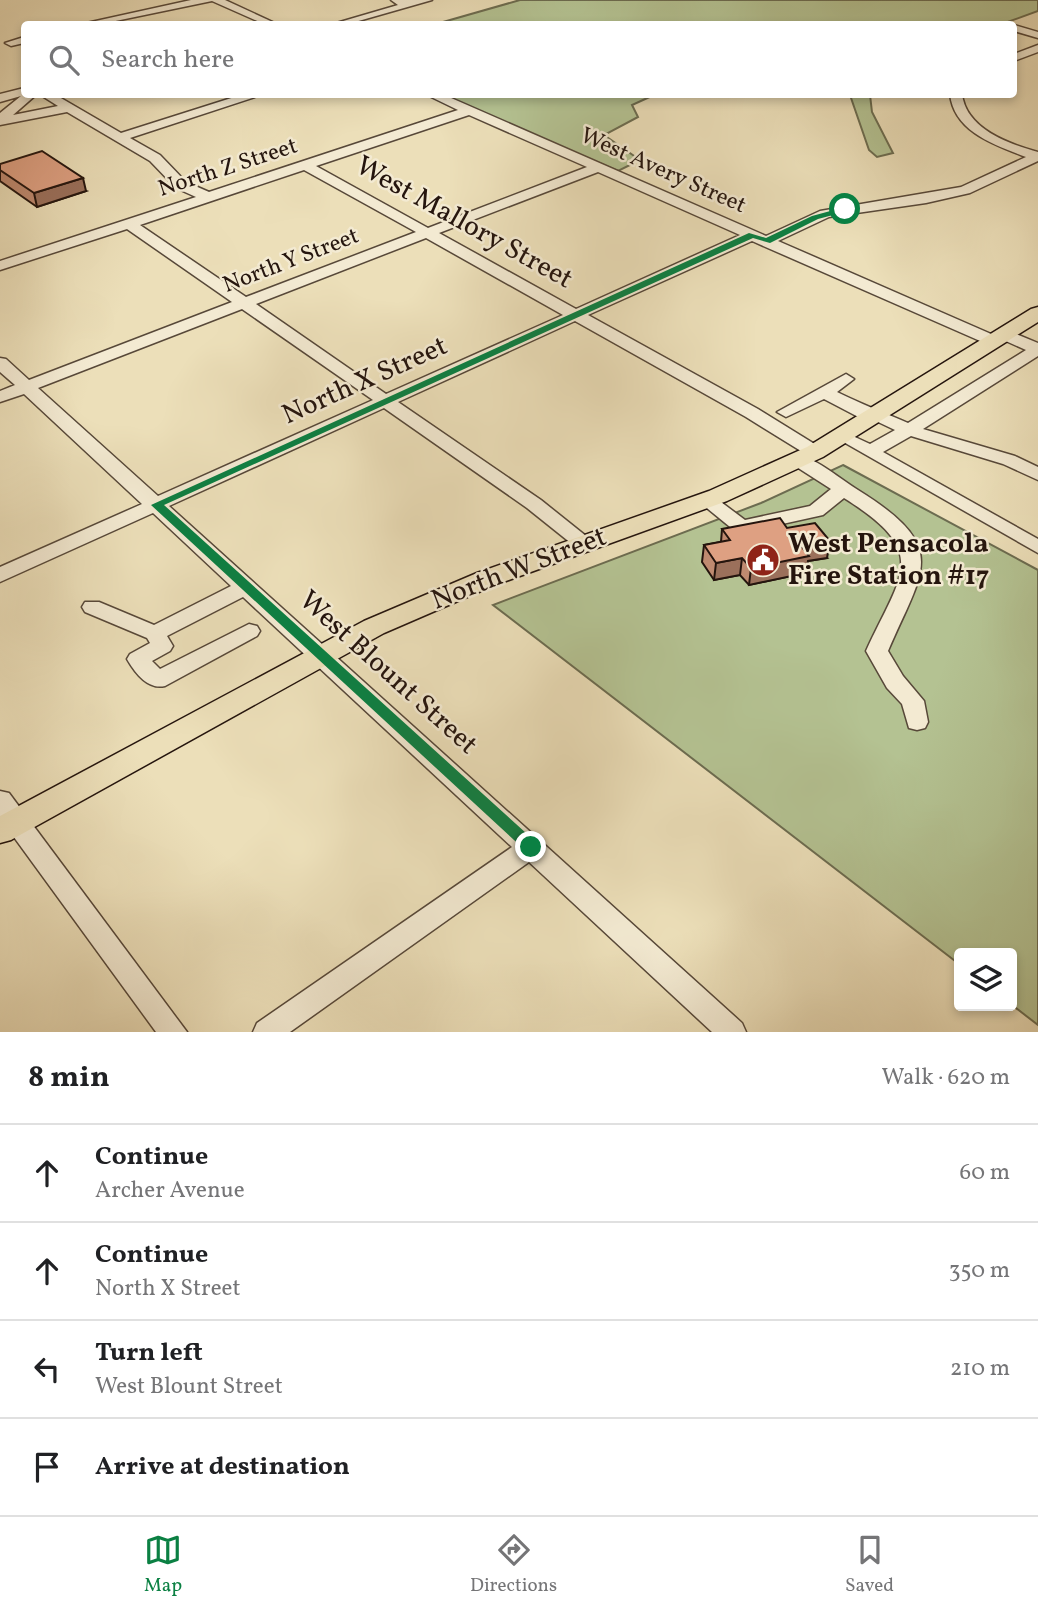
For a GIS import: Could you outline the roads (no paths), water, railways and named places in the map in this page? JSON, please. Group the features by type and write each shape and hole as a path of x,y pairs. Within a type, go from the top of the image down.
{"main road":[{"name":"North W Street","path":"5,818 321,655 439,598 706,500 806,456 1038,313"}],"street":[{"path":"103,21 207,0"},
{"path":"216,0 265,21"},
{"path":"394,0 408,5"},
{"path":"349,21 427,0"},
{"path":"1017,29 1038,35"},
{"path":"11,43 21,41"},
{"path":"1017,56 1038,48"},
{"path":"0,98 21,93"},
{"path":"0,120 27,98"},
{"path":"52,98 155,158 181,185 208,197"},
{"path":"216,98 227,104"},
{"path":"121,137 246,98"},
{"name":"West Avery Street","path":"440,98 760,238 998,337"},
{"path":"956,98 957,108 972,125 998,141 1038,156"},
{"path":"0,120 69,108"},
{"name":"North Z Street","path":"0,266 469,111"},
{"name":"North X Street","path":"0,575 574,315 760,238 825,214 861,206 926,199 965,190 1038,156"},
{"name":"West Mallory Street","path":"305,165 752,413 806,456"},
{"name":"North Y Street","path":"0,397 598,167"},
{"path":"128,223 534,503 584,544"},
{"path":"998,337 1038,349"},
{"path":"870,452 1038,349"},
{"name":"West Blount Street","path":"0,363 732,1032"},
{"path":"786,412 846,379"},
{"path":"824,392 909,430 1009,460 1038,474"},
{"path":"842,436 1038,547"},
{"path":"806,456 843,489 873,507 898,530 912,550 912,574 877,650 895,682 913,701 917,722"},
{"path":"706,500 742,527 816,511 843,489"},
{"path":"155,633 246,587"},
{"path":"92,607 155,633 162,646 138,659 157,680 249,631"},
{"path":"5,818 173,1032"},
{"path":"267,1032 531,847"}],"place":[{"name":"West Pensacola Fire Station #17","path":"763,560"}]}
